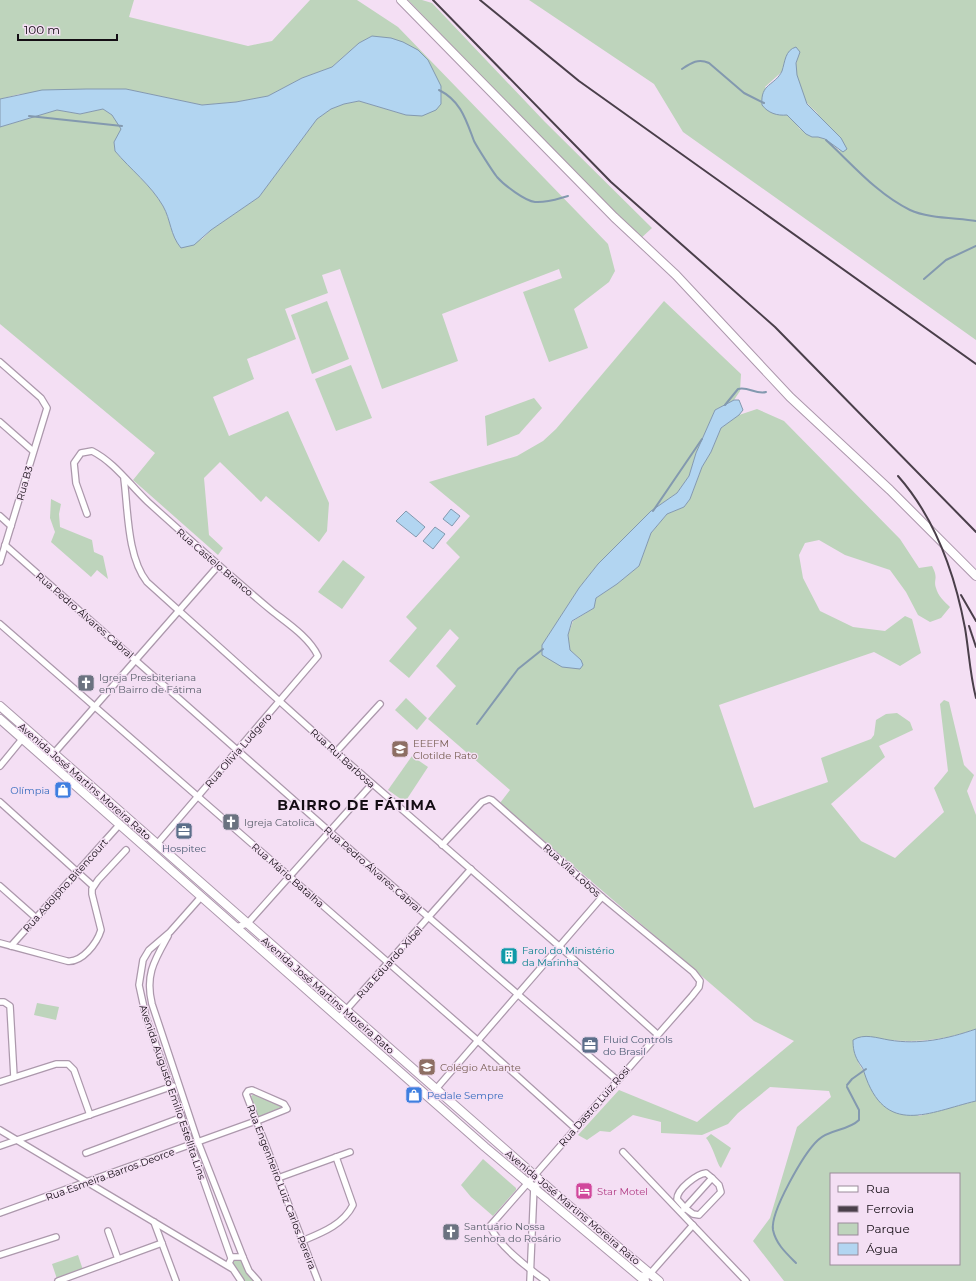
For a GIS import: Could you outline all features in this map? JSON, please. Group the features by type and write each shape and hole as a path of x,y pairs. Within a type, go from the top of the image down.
{"street":[{"path":"402,0 614,216 676,275 790,397 890,490 976,576"},
{"name":"Rua B3","path":"0,362 47,405 0,562"},
{"path":"0,422 33,451"},
{"name":"Rua Castelo Branco","path":"87,514 75,476 74,463 76,458 81,453 92,451 100,455 218,566 308,642 318,656"},
{"name":"Rua Rui Barbosa","path":"124,479 134,552 138,568 147,582 279,702 560,946 657,1034"},
{"path":"0,516 11,526"},
{"name":"Rua Pedro Álvares Cabral","path":"5,545 330,832 617,1080"},
{"path":"48,760 218,566"},
{"name":"Rua Mário Batalha","path":"0,624 96,706 289,877 477,1040 574,1128"},
{"name":"Rua Olivia Ludgero","path":"157,844 318,656"},
{"path":"336,752 380,704"},
{"name":"Avenida José Martins Moreira Rato","path":"0,706 534,1175 659,1281"},
{"name":"Avenida José Martins Moreira Rato","path":"0,719 339,1018 531,1185 645,1281"},
{"path":"0,766 23,738"},
{"path":"236,927 247,924 372,784"},
{"name":"Rua Vila Lobos","path":"442,845 482,802 489,799 492,800 602,897 693,972 699,978 699,987"},
{"path":"0,802 93,886"},
{"name":"Rua Adolpho Bitencourt","path":"11,946 35,917 120,824"},
{"path":"0,944 70,961 80,958 90,948 101,930 92,894 93,886 126,850"},
{"name":"Rua Eduardo Xibel","path":"339,1018 471,869"},
{"path":"0,886 35,917"},
{"name":"Avenida Augusto Emilio Estellita Lins","path":"202,897 170,932 149,950 143,960 139,984 146,1017 180,1118 231,1258 229,1263 231,1268"},
{"path":"436,1089 602,897"},
{"name":"Avenida Augusto Emilio Estellita Lins","path":"170,932 150,973 149,992 156,1020 198,1142 249,1271 258,1281"},
{"name":"Rua Dastro Luiz Rosi","path":"532,1271 493,1233 490,1226 531,1185 534,1175 699,987"},
{"path":"0,1002 8,1003 10,1006 14,1077"},
{"path":"0,1082 56,1064 68,1064 74,1070 90,1115"},
{"path":"0,1146 178,1084"},
{"name":"Rua Engenheiro Luiz Carlos Pereira","path":"287,1109 284,1104 252,1090 248,1091 246,1094 318,1281"},
{"name":"Rua Esmeira Barros Deorce","path":"0,1213 287,1109"},
{"path":"86,1153 180,1118"},
{"path":"0,1130 231,1268 241,1281"},
{"path":"278,1178 350,1152"},
{"path":"623,1152 683,1210 693,1214 699,1215 721,1192 719,1185 706,1173 699,1174 679,1192 678,1199 683,1210 693,1225 746,1281"},
{"path":"302,1241 330,1229 350,1211 352,1205 336,1157"},
{"path":"683,1210 712,1178"},
{"path":"530,1281 532,1271 531,1185 540,1183 546,1185"},
{"path":"154,1222 175,1281"},
{"path":"637,1274 648,1276 693,1225"},
{"path":"108,1231 118,1258"},
{"path":"0,1255 56,1237"},
{"path":"58,1281 162,1243"},
{"path":"231,1258 236,1256 243,1257"},
{"path":"532,1271 546,1281"}],"green space":[{"path":"0,0 134,0 129,17 248,46 272,41 310,0 357,0 398,27 608,244 615,271 609,282 574,309 588,348 549,362 523,292 562,278 559,269 442,314 458,361 382,389 340,269 322,275 328,293 285,309 296,339 247,359 254,379 213,397 229,436 288,411 329,503 327,531 319,542 266,496 261,502 220,462 204,478 209,535 223,548 218,555 133,480 155,453 0,324 0,127 57,110 80,114 103,109 112,115 122,129 114,142 115,151 158,198 166,211 177,243 181,248 202,239 211,230 259,197 317,119 331,109 344,104 359,101 406,115 372,36 359,43 332,67 302,78 268,96 236,102 202,105 126,89 20,94 0,99"},
{"path":"408,0 422,0 432,3 545,122 652,228 639,240"},
{"path":"529,0 976,0 976,340 683,132 654,84","holes":["798,57 796,62 796,75 799,88 805,100 817,113 840,151 825,139 814,136 800,129 765,87"]},
{"path":"327,301 349,359 312,374 291,315"},
{"path":"664,301 741,374 740,391 734,400 715,410 696,453 689,476 677,493 651,511 598,564 579,588 542,645 581,660 570,650 568,635 573,621 594,608 596,598 617,584 639,566 651,533 667,514 684,507 690,499 702,467 711,452 721,428 739,415 757,409 784,421 900,539 919,568 932,566 936,576 935,585 938,594 950,607 941,618 930,622 918,615 906,592 890,570 845,555 819,540 805,543 799,555 803,578 820,611 853,627 885,631 905,616 912,619 921,653 900,666 874,652 719,705 754,808 828,782 821,758 871,739 874,735 876,720 886,714 897,713 910,722 913,730 879,746 885,757 831,804 861,841 895,858 944,812 934,788 948,771 940,704 944,700 949,702 964,765 974,775 967,791 976,815 976,1029 934,1039 912,1041 890,1040 858,1062 865,1074 919,1116 976,1101 976,1281 784,1281 753,1241 770,1218 797,1127 831,1097 829,1091 770,1087 738,1113 728,1124 702,1135 661,1133 661,1122 633,1115 610,1132 600,1131 587,1140 578,1135 619,1090 697,1122 794,1041 754,1021 500,803 510,790 428,719 456,686 436,666 459,638 450,629 409,678 389,661 417,628 406,617 460,557 446,543 470,516 429,482 517,456 543,441 556,429"},
{"path":"351,365 372,418 336,431 315,379"},
{"path":"534,398 542,408 519,434 487,446 485,416"},
{"path":"51,499 61,504 59,514 60,527 92,540 94,552 103,556 108,579 97,570 91,577 51,542 55,532 50,518"},
{"path":"343,560 365,577 342,609 318,592"},
{"path":"406,698 427,718 417,730 395,710"},
{"path":"412,756 428,767 405,802 388,790"},
{"path":"37,1003 59,1007 56,1020 34,1015"},
{"path":"254,1094 283,1105 283,1107 257,1118 251,1096"},
{"path":"711,1134 731,1148 721,1168 706,1138"},
{"path":"483,1159 516,1188 516,1190 493,1216 471,1197 461,1185"},
{"path":"78,1255 83,1270 57,1279 52,1264"},
{"path":"234,1257 242,1259 255,1281 244,1281 231,1265"}],"water":[{"path":"372,36 391,38 403,42 418,50 428,60 441,86 441,104 436,110 422,116 406,115 359,101 344,104 331,109 317,119 259,197 211,230 194,245 181,248 177,243 166,211 158,198 115,151 114,142 121,129 112,115 103,109 80,114 57,110 0,127 0,99 42,90 126,89 202,105 236,102 268,96 302,78 332,67 359,43"},
{"path":"796,47 800,52 796,63 797,75 807,104 841,138 847,149 843,152 825,139 812,137 806,134 787,115 773,113 762,105 763,93 779,76 788,54"},
{"path":"734,400 739,400 743,410 739,415 721,428 711,452 702,467 690,499 684,507 667,514 651,533 639,566 617,584 596,598 594,608 572,621 568,635 570,650 581,660 583,665 580,669 562,667 542,655 542,645 579,588 598,564 651,511 677,493 689,476 696,453 715,410"},
{"path":"451,509 460,516 452,526 443,519"},
{"path":"406,511 425,527 416,537 396,521"},
{"path":"435,527 445,534 433,549 423,541"},
{"path":"976,1029 976,1101 925,1114 910,1115 896,1113 884,1106 873,1093 856,1056 853,1040 862,1037 871,1037 911,1042 954,1036"}],"waterway":[{"path":"682,69 698,61 709,63 744,93 764,103"},
{"path":"439,90 458,105 478,148 497,177 504,184 520,196 535,202 548,201 568,196"},
{"path":"29,116 122,126"},
{"path":"826,140 876,187 887,196 910,210 925,215 976,221"},
{"path":"924,279 946,260 976,246"},
{"path":"725,405 738,389 742,388 762,393 766,392"},
{"path":"653,511 702,439"},
{"path":"477,724 518,669 543,649"},
{"path":"847,1085 852,1079 866,1069"},
{"path":"796,1263 776,1240 773,1230 773,1221 789,1183 812,1147 822,1136 855,1124 859,1120 859,1110 847,1087"}],"railway":[{"path":"433,0 611,182 775,327 976,532"},
{"path":"480,0 579,81 976,364"},
{"path":"898,476 923,510 942,548 956,588 961,608 976,698"},
{"path":"961,595 976,621"},
{"path":"969,626 976,647"}],"place":[{"name":"Igreja Presbiteriana em Bairro de Fátima","path":"86,683"},
{"name":"EEEFM Clotilde Rato","path":"400,749"},
{"name":"Olímpia","path":"63,790"},
{"name":"Igreja Catolica","path":"231,822"},
{"name":"Hospitec","path":"184,831"},
{"name":"Farol do Ministério da Marinha","path":"509,956"},
{"name":"Fluid Controls do Brasil","path":"590,1045"},
{"name":"Colégio Atuante","path":"427,1067"},
{"name":"Pedale Sempre","path":"414,1095"},
{"name":"Star Motel","path":"584,1191"},
{"name":"Santuário Nossa Senhora do Rosário","path":"451,1232"}],"district":[{"name":"BAIRRO DE FÁTIMA","path":"357,805"}]}
